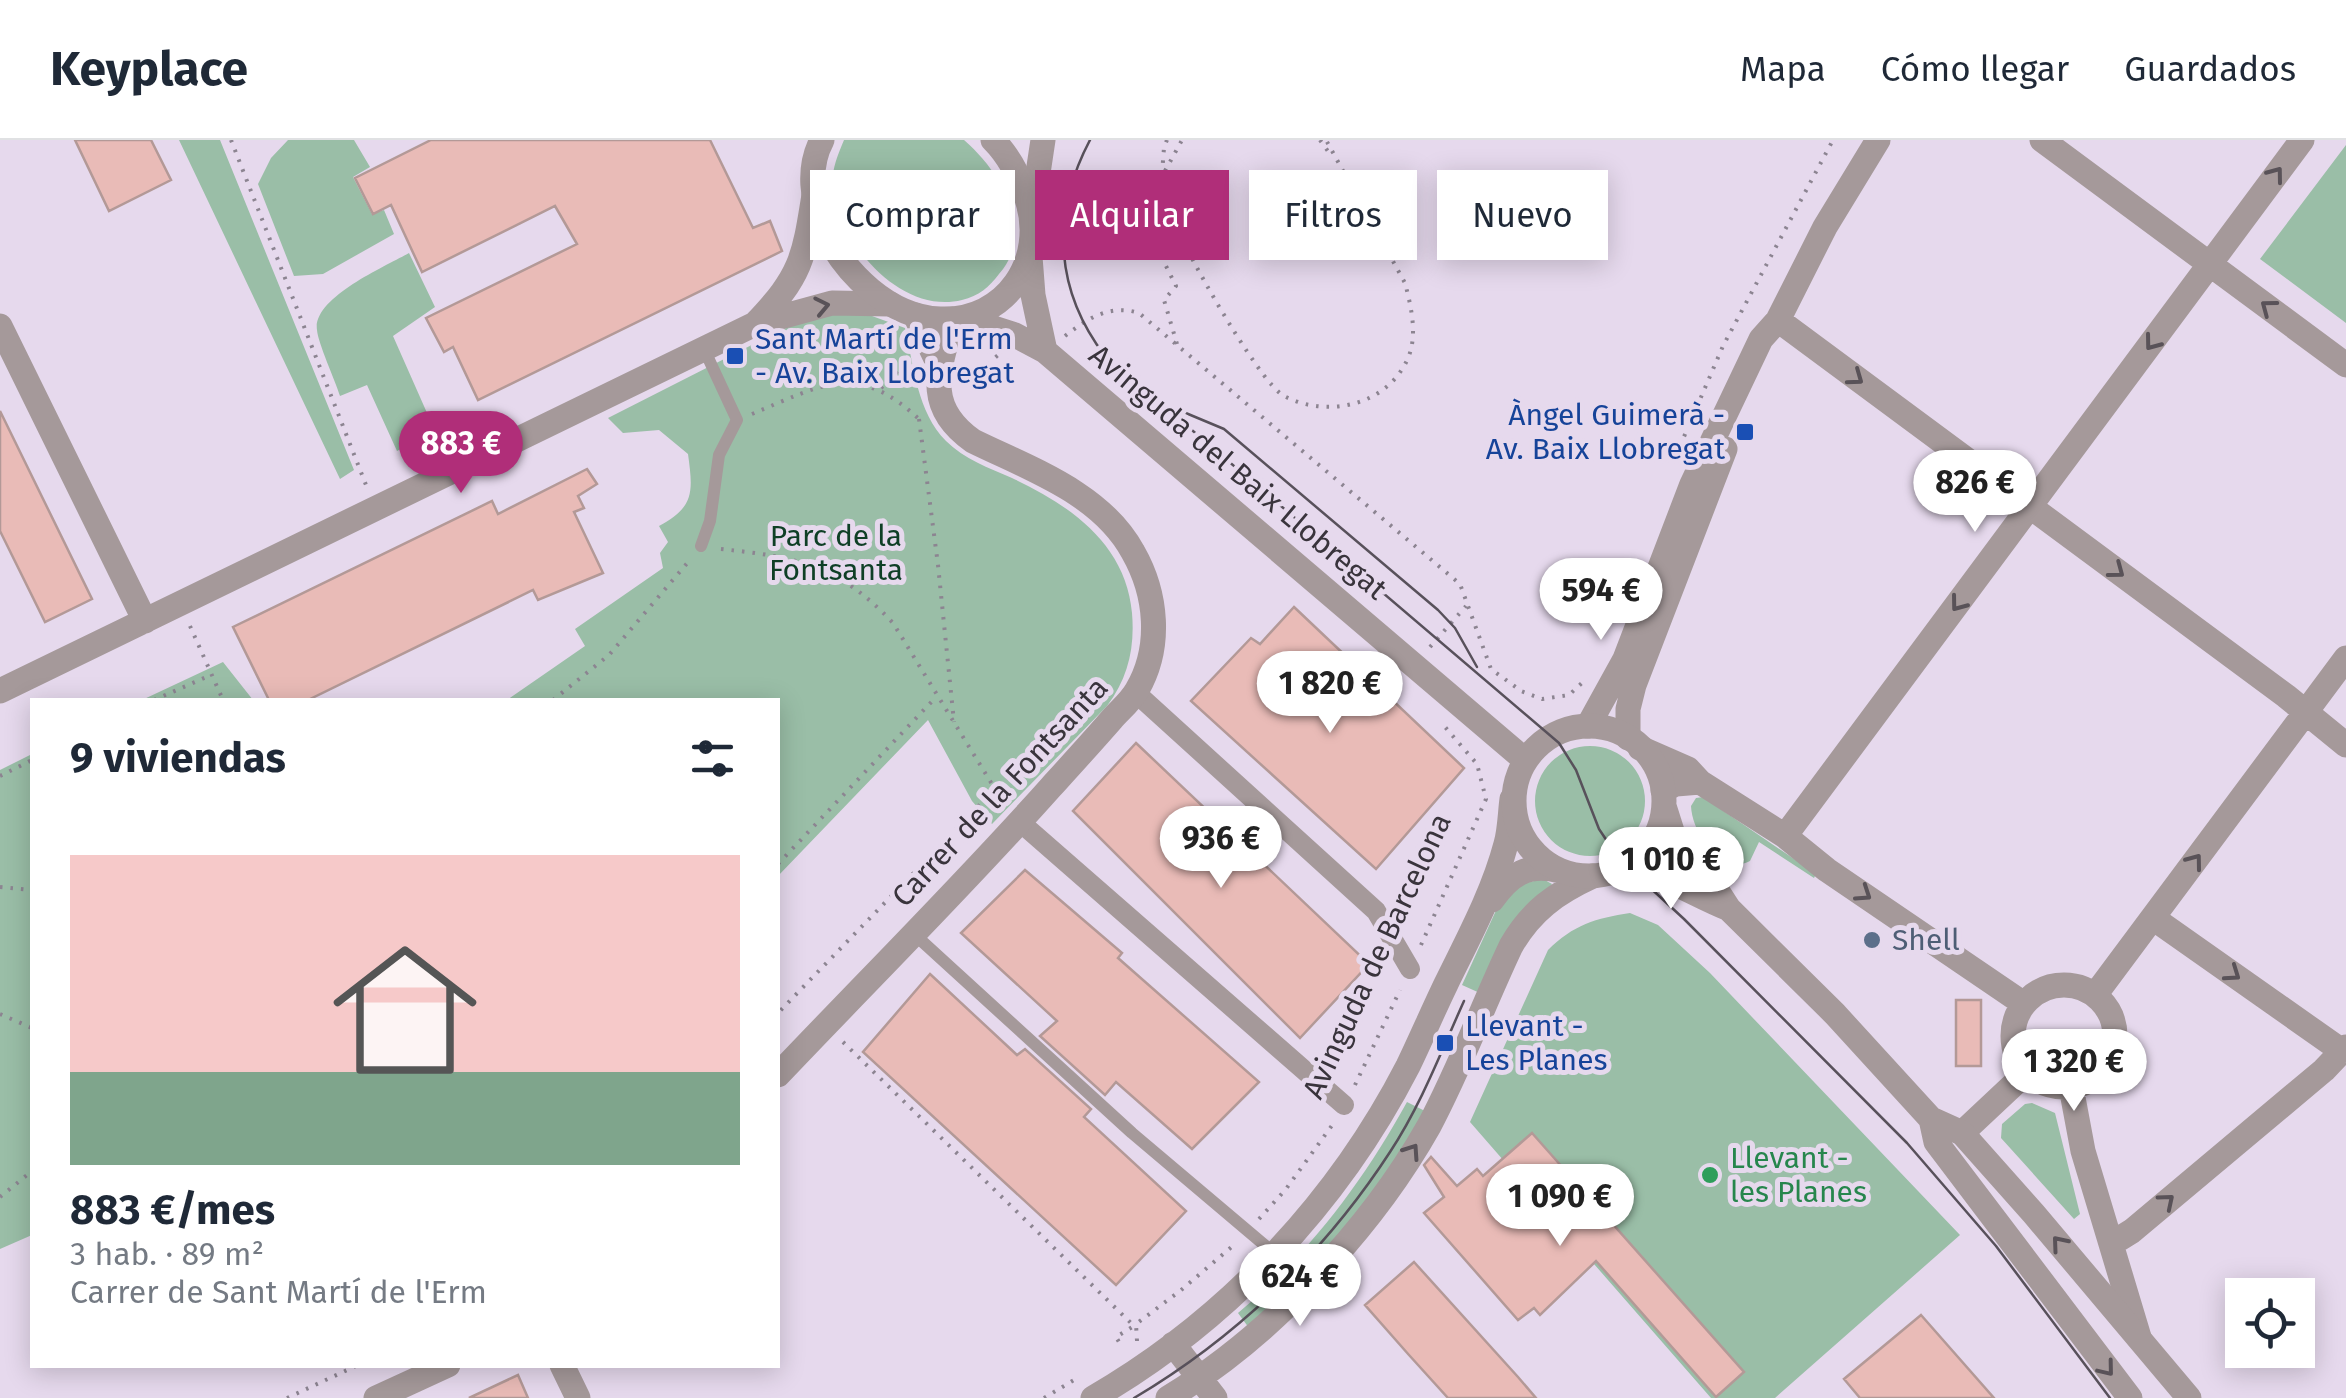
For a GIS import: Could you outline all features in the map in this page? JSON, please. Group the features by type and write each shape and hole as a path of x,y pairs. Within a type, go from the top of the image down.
{"street":[{"path":"809,140 812,170"},
{"path":"816,170 822,140"},
{"path":"993,140 1012,166 1032,213"},
{"name":"Avinguda del Baix Llobregat","path":"1044,140 1032,213 1030,256 1033,295 1045,351"},
{"path":"1878,140 1825,227 1778,320 1772,343 1734,427 1634,685 1628,709 1634,743 1652,762 1677,847 1709,878 1729,910 1834,1014 1931,1119 1962,1133 2189,1398"},
{"path":"2042,140 2346,366"},
{"path":"1785,836 2302,140"},
{"path":"755,324 780,298 801,265 810,204"},
{"path":"958,318 986,310 1006,297 1022,277 1030,256"},
{"path":"842,260 890,304"},
{"path":"0,692 755,324 832,303 890,304"},
{"name":"Avinguda del Baix Llobregat","path":"890,304 915,315 958,318 1015,335 1045,351 1525,760"},
{"name":"Carrer de la Fontsanta","path":"915,315 940,367"},
{"name":"Carrer de la Fontsanta","path":"780,1073 1020,822 1136,692 1154,633 1146,580 1132,550 1095,506 1070,489 973,442 959,432 946,414 939,396 940,367 958,318"},
{"path":"1778,320 2346,745"},
{"path":"1588,726 1625,659 1692,484 1720,424 1761,339 1778,320"},
{"path":"0,326 144,620"},
{"path":"2095,995 2346,658"},
{"path":"1136,692 1376,911 1410,970"},
{"path":"1093,1398 1138,1372 1220,1306 1275,1255 1330,1191 1407,1068 1479,916 1507,839 1514,783 1525,760 1554,736 1588,726 1614,730 1688,769 1700,782 1785,836 1827,870 2024,1004"},
{"path":"1479,916 1516,873 1545,866 1593,876 1628,866 1654,840 1663,798 1676,784 1700,782"},
{"path":"1512,799 1518,829 1534,854 1560,871"},
{"path":"1020,822 1344,1106"},
{"path":"1628,866 1676,882 1729,910"},
{"path":"1168,1398 1207,1389 1356,1230 1428,1127 1525,922 1544,903 1593,876"},
{"path":"2112,1244 2324,1070 2344,1049 2153,918"},
{"path":"2058,986 2072,986 2095,995 2114,1026 2113,1053 2106,1066 2090,1080 2071,1087 2039,1082 2027,1072 2014,1046 2013,1028 2024,1004 2034,994 2058,986"},
{"path":"1962,1133 2027,1072"},
{"path":"2071,1087 2083,1151 2139,1337"},
{"path":"1931,1119 1936,1142 2130,1398"},
{"path":"1173,1344 1207,1389"},
{"path":"376,1398 441,1368"},
{"path":"563,1368 578,1398"}],"lane":[{"path":"701,546 710,521 718,455 737,420 704,349"},
{"path":"914,934 1132,1133 1275,1255"}],"path":[{"path":"231,140 375,508"},
{"path":"1164,170 1167,140"},
{"path":"1166,170 1182,140"},
{"path":"1194,260 1263,376 1281,395 1326,408 1350,406 1376,397 1408,359 1413,334 1411,306 1405,283 1323,140"},
{"path":"1163,260 1176,286 1164,300 1177,344"},
{"path":"1045,351 1096,315 1127,309 1140,313 1460,584 1491,669 1542,699 1569,695 1594,672"},
{"path":"880,390 906,363"},
{"path":"737,420 842,381 880,390 924,425"},
{"path":"918,419 954,726"},
{"path":"555,698 609,655 701,546 789,558 817,566 854,587 893,624 995,789"},
{"path":"180,604 222,698"},
{"path":"1414,664 1468,605"},
{"path":"159,698 211,675"},
{"path":"780,862 936,697"},
{"path":"780,1011 995,789 1090,706"},
{"name":"Avinguda de Barcelona","path":"1134,1326 1247,1232 1312,1154 1344,1106 1486,798 1477,764 1468,749 1440,722"},
{"path":"0,776 30,761"},
{"path":"0,887 30,890"},
{"path":"0,1014 30,1027"},
{"path":"826,1024 1134,1326 1137,1336"},
{"path":"0,1197 30,1173"},
{"path":"1122,1346 1116,1338 1134,1326"},
{"path":"287,1398 352,1368"},
{"path":"1044,1398 1066,1386"}],"green space":[{"path":"179,140 220,140 354,470 340,479"},
{"path":"288,140 354,140 370,167 353,177 372,214 384,210 394,234 323,274 294,276 258,184 271,158"},
{"path":"844,140 964,140 991,170 834,170"},
{"path":"2346,145 2346,323 2260,259"},
{"path":"409,253 435,307 393,336 435,431 397,451 367,385 340,396 317,330 326,306 338,295"},
{"path":"867,260 1008,260 991,283 962,300 940,302 918,297 878,272"},
{"name":"Parc de la Fontsanta","path":"861,312 905,328 923,403 936,429 969,458 1034,489 1092,530 1107,547 1128,588 1132,638 1125,673 1107,706 992,824 972,801 928,720 780,874 780,698 510,698 585,646 575,629 663,568 660,553 668,542 659,526 679,512 689,497 688,454 659,430 623,433 608,418 781,330 825,313"},
{"path":"223,662 251,698 146,698"},
{"path":"1590,746 1611,750 1629,762 1641,780 1645,801 1641,822 1629,840 1611,852 1590,856 1569,852 1551,840 1539,822 1535,801 1539,780 1551,762 1569,750"},
{"path":"30,755 30,1236 0,1249 0,770"},
{"path":"1703,797 1816,874 1814,878 1759,842 1750,861 1728,863 1718,857 1702,839 1693,816 1691,806 1696,798"},
{"path":"1543,879 1552,884 1482,994 1462,985 1511,886"},
{"name":"Llevant - les Planes","path":"1630,913 1658,925 1710,973 1960,1235 1775,1398 1711,1398 1470,1122 1548,950 1586,924"},
{"path":"1407,1102 1427,1112 1405,1148 1337,1240 1249,1328 1238,1313 1288,1267 1332,1216 1372,1161"},
{"path":"2025,1104 2055,1113 2080,1214 2074,1219 2001,1138 2002,1124"}],"building":[{"path":"75,140 151,140 171,180 109,211"},
{"path":"431,140 710,140 753,228 770,221 782,251 478,400 453,347 444,352 426,318 577,244 555,206 422,272 391,205 373,214 355,178"},
{"path":"0,411 92,599 45,622 0,531"},
{"path":"587,469 597,484 578,496 584,508 574,512 603,573 538,600 533,590 312,698 268,698 233,627 492,501 498,514"},
{"path":"1294,607 1464,768 1376,869 1191,701 1251,638 1260,644"},
{"path":"1136,743 1369,964 1300,1038 1073,811"},
{"path":"1025,870 1122,953 1118,958 1259,1082 1192,1149 1116,1082 1105,1095 1040,1036 1057,1021 961,933"},
{"path":"930,974 1017,1055 1025,1049 1091,1109 1084,1117 1186,1211 1116,1285 863,1052"},
{"path":"1956,1000 1981,1000 1981,1066 1956,1066"},
{"path":"1532,1133 1744,1372 1716,1397 1596,1261 1540,1315 1534,1308 1518,1320 1424,1213 1444,1197 1424,1165 1431,1157 1457,1186 1477,1169 1483,1176"},
{"path":"1414,1262 1536,1398 1448,1398 1409,1355 1365,1305"},
{"path":"1921,1315 1994,1398 1860,1398 1844,1379"},
{"path":"518,1375 528,1398 469,1398"}],"tram line":[{"path":"1090,140 1069,196 1064,251 1076,304 1105,356 1559,743 1576,770 1599,829 1619,859 1907,1143 1996,1246 2110,1398"},
{"path":"1169,406 1224,429 1438,610 1455,628 1477,667"},
{"path":"1134,1398 1243,1320 1308,1258 1337,1224 1401,1134 1464,1001"}],"place":[{"name":"Sant Martí de l'Erm - Av. Baix Llobregat","path":"735,356"},
{"name":"Àngel Guimerà - Av. Baix Llobregat","path":"1745,432"},
{"name":"Shell","path":"1872,940"},
{"name":"Llevant - Les Planes","path":"1445,1043"},
{"name":"Llevant - les Planes","path":"1710,1175"}]}
